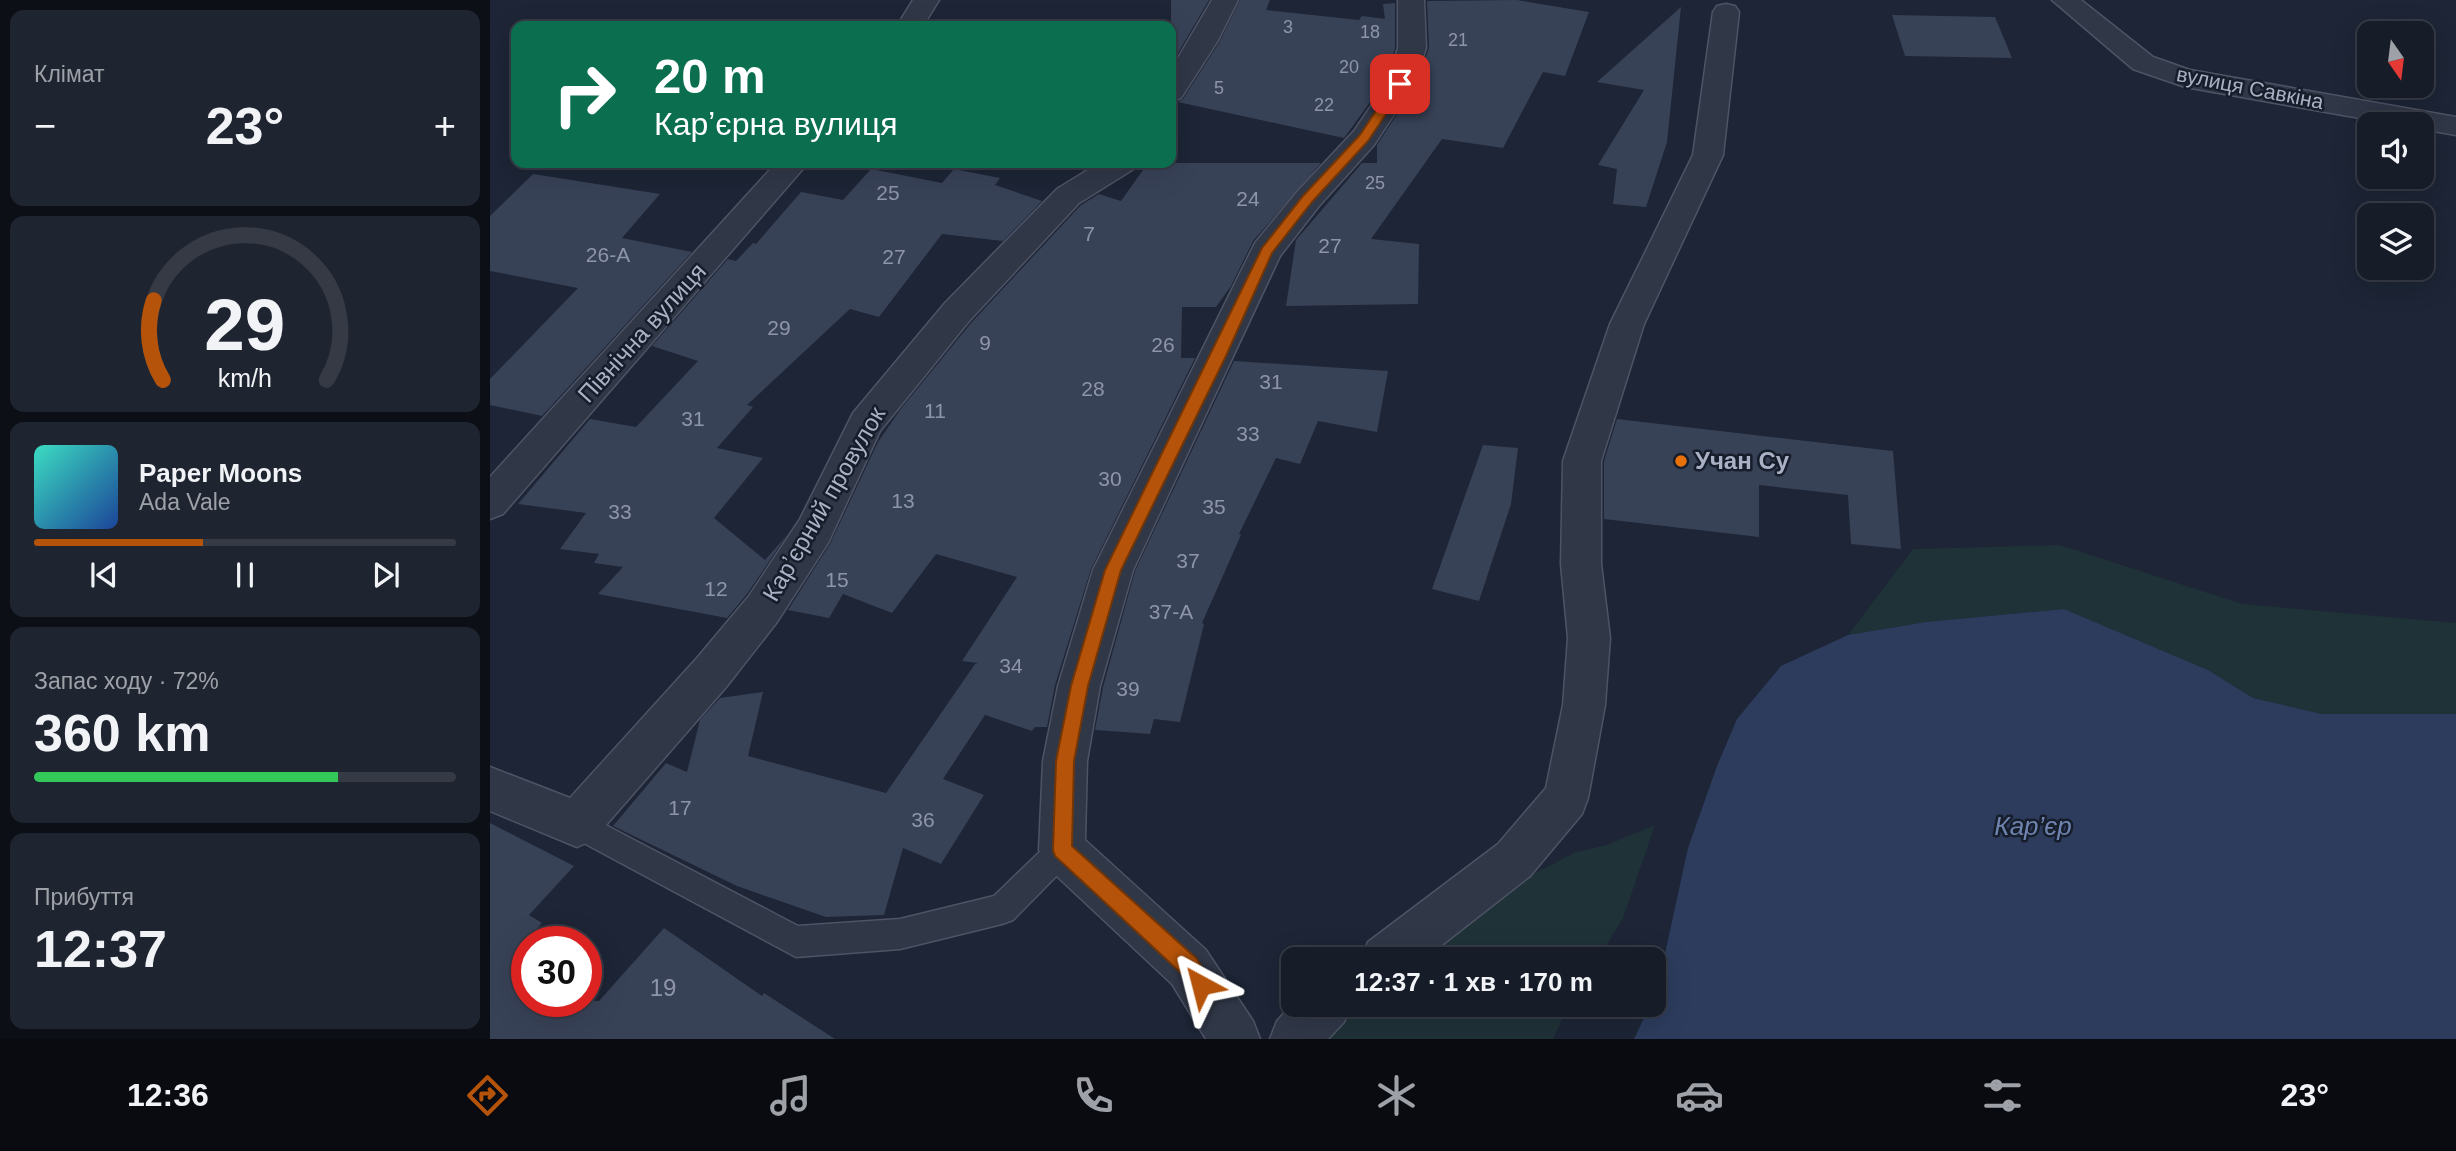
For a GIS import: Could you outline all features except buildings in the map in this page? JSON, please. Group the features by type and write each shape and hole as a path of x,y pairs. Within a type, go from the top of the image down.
{"street":[{"path":"913,21 926,0"},
{"path":"1176,84 1203,42 1225,0"},
{"path":"1235,1039 1189,967 1062,850 1065,761 1079,686 1113,570 1219,356 1266,251 1308,199 1364,138 1400,84 1412,48 1411,0"},
{"name":"вулиця Савкіна","path":"2065,0 2143,63 2185,78 2456,126"},
{"path":"1401,947 1514,860 1566,798 1584,705 1589,638 1581,564 1582,461 1627,324 1708,155 1728,4"},
{"name":"Північна вулиця","path":"490,503 789,168"},
{"name":"Карʼєрний провулок","path":"577,824 712,672 763,608 814,531 866,423 957,312 1069,196 1114,168"},
{"path":"490,789 577,824"},
{"path":"1295,1039 1314,1017"}],"lane":[{"path":"577,824 796,942 900,934 1002,909 1062,850"}],"green space":[{"path":"2060,545 2242,604 2456,623 2456,714 2322,714 2253,698 2208,670 2064,609 1926,622 1848,635 1913,549"},
{"path":"1655,825 1623,918 1605,947 1404,947 1436,924 1576,852 1607,845"},
{"path":"1326,1017 1563,1017 1553,1039 1305,1039"}],"water":[{"name":"Кар’єр","path":"2064,609 2208,670 2253,698 2322,714 2456,714 2456,1039 1634,1039 1644,1017 1666,1017 1666,949 1688,848 1737,719 1781,666 1848,635 1926,622"}],"place":[{"name":"Учан Су","path":"1681,461"}],"route":[{"path":"1201,985 1189,967 1062,850 1065,761 1079,686 1113,570 1219,356 1266,251 1308,199 1364,138 1400,84"}]}
